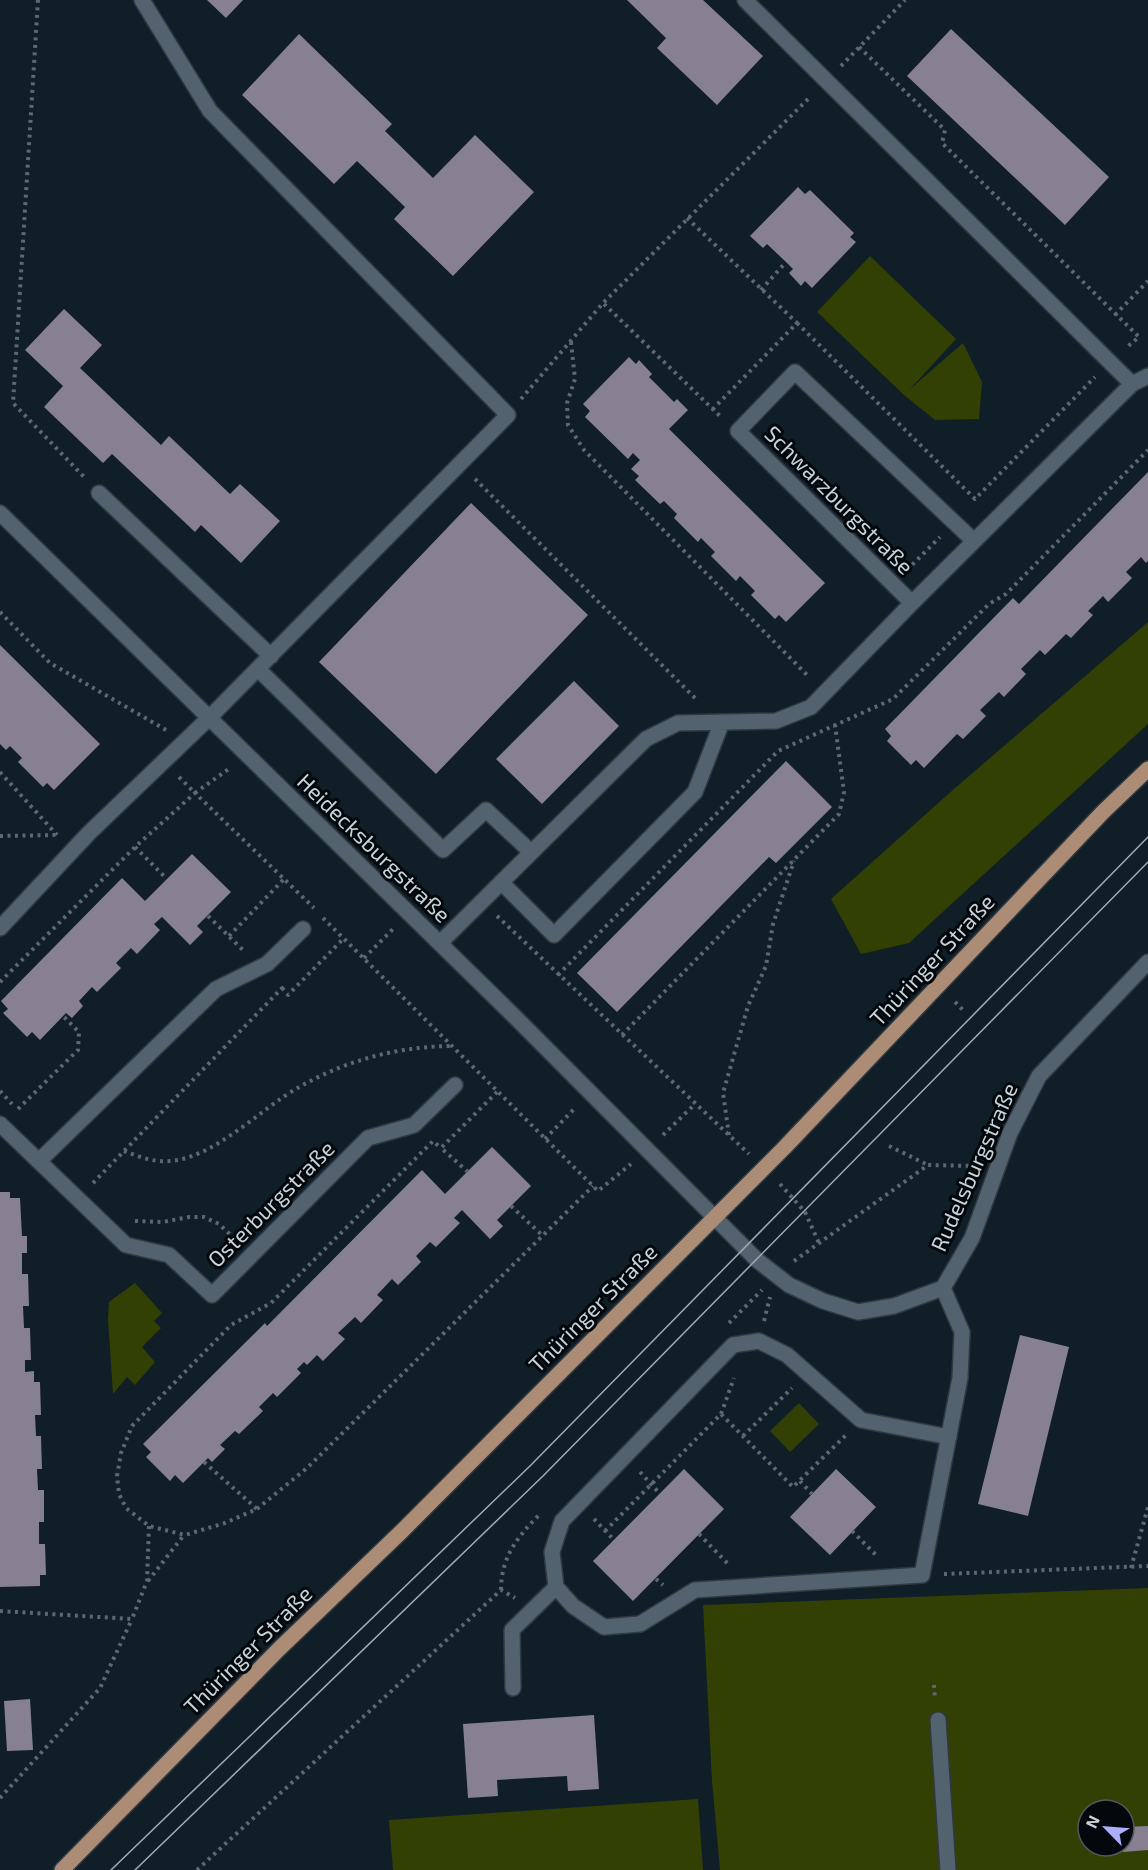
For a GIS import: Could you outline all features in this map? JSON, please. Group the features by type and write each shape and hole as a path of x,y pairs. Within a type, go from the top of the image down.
{"main road":[{"name":"Thüringer Straße","path":"62,1870 279,1649 402,1531 715,1218 1102,812 1148,769"}],"street":[{"path":"0,928 89,833 209,718 508,415 210,111 142,0"},
{"path":"745,0 1132,384"},
{"name":"Schwarzburgstraße","path":"912,603 738,431 795,372 974,541"},
{"name":"Schwarzburgstraße","path":"440,943 646,739 678,723 776,721 811,707 1132,384 1148,376"},
{"path":"99,493 271,656"},
{"name":"Heidecksburgstraße","path":"0,513 440,943 715,1218"},
{"path":"258,669 443,850 486,810 531,852"},
{"path":"501,882 555,935 695,792 722,722"},
{"path":"39,1161 216,989 267,964 303,929"},
{"name":"Rudelsburgstraße","path":"715,1218 789,1285 823,1301 858,1312 894,1306 943,1288 972,1238 1010,1133 1040,1076 1148,962"},
{"name":"Osterburgstraße","path":"0,1124 126,1245 169,1255 212,1295 368,1138 414,1125 455,1085"},
{"name":"Rudelsburgstraße","path":"922,1575 960,1378 962,1332 943,1288"},
{"path":"922,1575 695,1590 640,1624 604,1627 573,1606 556,1587 552,1552 562,1521 733,1345 759,1341 787,1355 861,1420 949,1437"},
{"path":"513,1688 512,1630 556,1587"},
{"path":"938,1720 948,1870"}],"path":[{"path":"38,0 13,403 99,493"},
{"path":"518,404 603,303 905,0"},
{"path":"859,47 945,130 942,143 1114,315 1139,337 1109,362 893,584"},
{"path":"687,218 975,499"},
{"path":"761,290 786,262"},
{"path":"1114,315 1148,281"},
{"path":"603,303 712,410 738,431"},
{"path":"712,410 796,323"},
{"path":"571,341 575,380 567,402 568,425 584,450 812,680 806,686"},
{"path":"558,975 778,751 892,699 989,604 1006,594 1148,450"},
{"path":"460,464 699,702"},
{"path":"0,612 50,663 185,741"},
{"path":"622,1035 839,813 844,792 835,725"},
{"path":"0,981 135,847 195,793 248,755"},
{"path":"164,762 598,1191 647,1151 695,1104"},
{"path":"0,772 57,834"},
{"path":"0,836 89,833"},
{"path":"135,847 167,879"},
{"path":"729,1136 723,1093 748,1006 766,966 773,924 795,859"},
{"path":"229,936 284,879"},
{"path":"482,901 764,1168 805,1212 819,1243 928,1165"},
{"path":"364,958 408,912"},
{"path":"282,988 288,995 344,938"},
{"path":"17,1110 78,1050 80,1032 63,1016"},
{"path":"124,1151 158,1161 177,1161 202,1153 299,1087 335,1069 371,1056 422,1046 451,1046"},
{"path":"441,1148 497,1092"},
{"path":"545,1139 590,1093"},
{"path":"468,1172 433,1141 271,1303 231,1325 132,1426 121,1453 117,1476 119,1494 126,1508 149,1526 185,1535 225,1524 257,1509 307,1468 593,1186"},
{"path":"889,1146 928,1165 998,1166"},
{"path":"92,1184 99,1192"},
{"path":"511,1206 542,1235"},
{"path":"132,1221 148,1223 204,1217 219,1224 251,1256"},
{"path":"759,1341 776,1275"},
{"path":"743,1436 807,1373"},
{"path":"605,1531 720,1414 793,1487 861,1420"},
{"path":"624,1457 660,1494"},
{"path":"204,1462 257,1509"},
{"path":"800,1481 812,1494"},
{"path":"1131,1568 1148,1507"},
{"path":"147,1581 149,1526"},
{"path":"699,1534 751,1587"},
{"path":"0,1797 100,1688 147,1581 185,1535"},
{"path":"922,1575 1148,1566"},
{"path":"197,1870 501,1590 535,1608"},
{"path":"0,1611 132,1619"}],"green space":[{"path":"870,256 956,339 910,389 963,343 982,382 979,419 935,420 904,395 817,312"},
{"path":"1148,622 1148,724 909,943 861,954 831,899 954,789"},
{"path":"135,1283 162,1313 154,1321 161,1328 142,1347 155,1362 135,1385 127,1377 113,1394 109,1302"},
{"path":"799,1403 819,1424 790,1452 770,1431"},
{"path":"1148,1588 1148,1870 720,1870 712,1781 703,1605"},
{"path":"698,1799 703,1870 393,1870 389,1820"}],"building":[{"path":"207,0 243,0 226,18"},
{"path":"627,0 703,0 763,56 717,105 657,48 666,38"},
{"path":"951,29 1109,177 1065,225 907,76"},
{"path":"299,34 392,124 385,131 433,178 475,135 534,192 453,276 394,219 405,207 357,161 334,184 242,95"},
{"path":"798,187 805,194 810,190 854,233 850,237 856,242 812,288 805,281 801,286 789,273 793,269 786,262 767,244 763,248 750,236"},
{"path":"64,309 102,345 80,368 161,445 169,436 230,494 240,484 280,521 241,563 201,525 195,532 112,454 103,463 44,407 63,386 25,350"},
{"path":"629,357 636,364 639,360 652,374 649,377 674,402 677,399 688,410 669,429 825,583 786,622 779,615 775,619 751,595 755,591 740,576 736,581 711,556 715,552 701,538 698,542 674,518 677,514 664,501 660,504 635,480 639,476 631,469 640,460 633,453 628,459 585,417 590,411 583,404"},
{"path":"1148,472 1148,561 1146,563 1141,557 1126,572 1132,578 1108,602 1103,596 1088,611 1093,615 1071,638 1066,634 1045,655 1040,650 1021,669 1026,674 1004,697 999,692 980,710 986,716 963,739 957,734 924,768 916,760 911,765 887,741 891,736 885,729 1013,598 1019,604"},
{"path":"471,503 588,615 436,774 319,662"},
{"path":"0,645 100,744 54,790 47,783 43,787 18,762 22,758 10,746 6,750 0,744"},
{"path":"574,681 619,726 542,804 496,759"},
{"path":"786,761 832,807 776,863 769,857 617,1012 577,973"},
{"path":"192,854 231,892 197,926 203,932 190,945 162,917 154,924 160,930 137,954 131,948 116,963 121,968 97,992 92,987 79,1001 83,1006 72,1018 66,1013 40,1040 32,1032 27,1037 3,1013 8,1009 1,1001 122,878 145,901"},
{"path":"492,1147 531,1186 497,1220 503,1226 490,1239 462,1210 454,1218 460,1223 436,1247 430,1242 416,1256 421,1262 398,1285 392,1279 377,1295 383,1300 361,1323 355,1317 338,1333 345,1339 323,1361 317,1355 307,1365 304,1362 297,1369 301,1373 277,1397 273,1393 259,1407 263,1411 239,1434 235,1431 220,1445 225,1449 212,1462 208,1458 183,1483 175,1475 170,1481 146,1457 151,1452 143,1444 265,1323 267,1326 422,1170 445,1194"},
{"path":"0,1192 10,1192 10,1198 20,1198 22,1236 27,1236 27,1253 22,1253 22,1274 28,1274 29,1306 23,1306 24,1328 30,1328 31,1360 25,1360 25,1372 34,1371 34,1382 40,1382 41,1415 35,1415 36,1436 41,1436 42,1469 37,1469 38,1490 44,1490 44,1522 39,1522 39,1544 45,1544 46,1575 40,1575 40,1586 0,1587"},
{"path":"1020,1335 1069,1347 1028,1516 978,1504"},
{"path":"684,1469 724,1509 633,1601 593,1561"},
{"path":"836,1469 876,1507 830,1555 790,1517"},
{"path":"30,1699 33,1750 7,1751 4,1701"},
{"path":"594,1715 599,1789 568,1791 567,1776 497,1780 498,1796 468,1798 463,1724"},
{"path":"1136,1826 1148,1826 1148,1850 1136,1851"}],"tram line":[{"path":"111,1870 531,1465 1148,837"},
{"path":"135,1870 543,1476 1148,862"}]}
